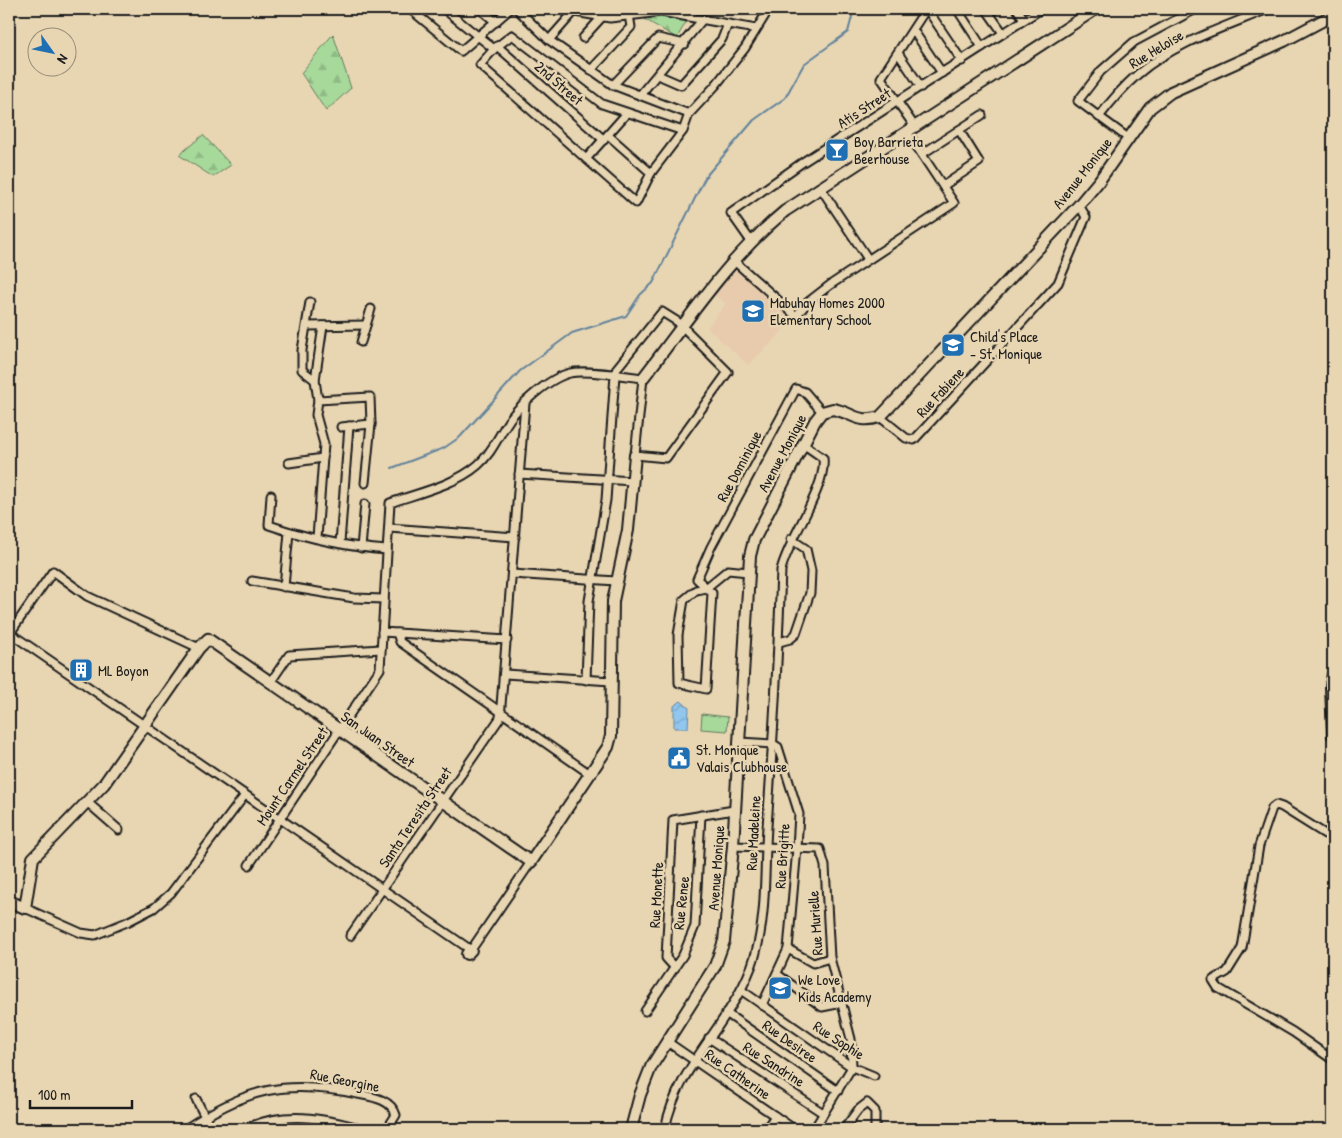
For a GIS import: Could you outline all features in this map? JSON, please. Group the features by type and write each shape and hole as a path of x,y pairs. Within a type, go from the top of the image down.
{"street":[{"path":"410,9 460,51 479,37 510,9"},
{"name":"2nd Street","path":"444,9 496,48 651,174"},
{"path":"480,9 496,22"},
{"path":"516,9 549,40 613,85 689,114"},
{"path":"557,9 602,17 662,12 756,29"},
{"path":"683,131 602,104 512,35 480,65 636,203 651,174 683,131 689,114 715,86 769,9"},
{"path":"734,260 796,316 810,300 954,202 922,154 898,102 882,78 927,9 962,60"},
{"path":"957,9 982,47"},
{"path":"986,9 1003,34"},
{"path":"1017,9 1024,19"},
{"name":"Atis Street","path":"750,240 730,213 803,162 1041,9"},
{"path":"1076,9 1082,18"},
{"path":"25,908 33,858 111,774 144,726 199,648 87,596 54,571 10,633 144,726 383,889 469,952 608,747 611,736 613,600 628,530 643,378 750,240 785,211 1096,9"},
{"path":"1128,138 1078,101 1101,71 1134,42 1196,9"},
{"name":"Rue Heloise","path":"1099,116 1116,95 1146,68 1175,50 1268,9"},
{"path":"549,40 573,12"},
{"name":"Avenue Monique","path":"631,1129 640,1095 651,1067 710,975 720,956 727,923 733,846 748,572 754,540 815,421 822,412 833,409 859,420 868,421 880,417 1079,205 1099,181 1150,108 1180,86 1269,48 1333,12"},
{"path":"591,70 632,27 629,15"},
{"path":"583,38 602,17"},
{"path":"640,95 685,44 703,19"},
{"path":"658,75 681,85 722,39 728,24"},
{"path":"913,30 942,73"},
{"path":"613,85 658,38 685,44"},
{"path":"898,53 921,87"},
{"path":"587,158 627,112"},
{"path":"922,154 982,115"},
{"path":"944,186 979,162 959,130"},
{"path":"820,188 868,259"},
{"name":"Rue Fabiene","path":"880,417 906,438 914,440 1058,283 1086,217 1079,205"},
{"path":"310,302 302,350 302,370 315,380"},
{"path":"361,342 370,309"},
{"path":"586,680 587,619 607,479 615,375 617,368 662,312 682,327 728,372 666,458 635,454"},
{"path":"307,326 366,324"},
{"path":"316,538 324,444 316,415 318,400 315,380 323,326"},
{"path":"502,713 524,402 561,376 572,372 643,378"},
{"name":"Rue Dominique","path":"706,588 697,579 711,547 796,388 805,392 822,412"},
{"path":"318,400 370,397 371,424 365,483"},
{"name":"Mount Carmel Street","path":"249,865 380,669 390,503 456,478 477,466 498,441 506,424 524,402"},
{"path":"341,427 371,424"},
{"path":"340,543 349,426"},
{"name":"Rue Madeleine","path":"664,1129 677,1089 741,990 755,956 763,920 779,642 781,570 792,539 814,495 824,464 823,458 804,444"},
{"path":"289,463 323,458"},
{"path":"519,474 633,481"},
{"path":"271,495 268,522 289,532 361,548 387,550"},
{"path":"361,548 365,504"},
{"path":"389,528 515,537"},
{"path":"284,587 289,532"},
{"path":"779,642 790,639 796,634 810,593 812,579 806,549 792,539"},
{"path":"706,588 712,593 706,689 679,684 678,635 684,600 696,590 706,588 728,570 748,572"},
{"path":"512,574 616,580"},
{"path":"252,581 354,598 384,599"},
{"path":"382,632 507,640"},
{"path":"397,633 400,642 590,774"},
{"name":"San Juan Street","path":"199,648 208,639 531,862"},
{"path":"270,683 289,655 381,649"},
{"path":"505,674 611,682"},
{"path":"1333,674 1331,687 1333,734"},
{"name":"Santa Teresita Street","path":"350,936 502,713"},
{"path":"739,742 773,744"},
{"name":"Rue Brigitte","path":"762,1005 788,949 799,814 781,751 773,744"},
{"path":"9,901 81,933 95,934 127,922 154,908 171,893 245,794"},
{"path":"87,802 119,830"},
{"path":"1333,836 1325,834 1282,807 1276,805 1272,808 1259,846 1242,948 1227,972 1213,980 1218,988 1293,1032 1333,1060"},
{"path":"701,815 734,810"},
{"name":"Rue Monette","path":"675,968 666,958 674,820 701,815"},
{"name":"Rue Renee","path":"645,1011 675,968 688,945 695,926 701,815"},
{"name":"Rue Murielle","path":"733,846 820,849 825,866 830,958 851,1039 852,1067"},
{"path":"788,949 813,964 830,958"},
{"path":"777,974 822,1008 842,1003"},
{"name":"Rue Sophie","path":"741,990 852,1067 874,1076"},
{"name":"Rue Desiree","path":"726,1013 838,1091"},
{"name":"Rue Sandrine","path":"709,1038 823,1113"},
{"name":"Rue Catherine","path":"666,1041 794,1129"},
{"path":"814,1129 852,1067"},
{"name":"Rue Georgine","path":"185,1129 230,1102 272,1088 318,1086 372,1097 388,1103 394,1108 396,1115 387,1129"},
{"path":"196,1099 210,1129"},
{"path":"844,1129 858,1110 867,1103 876,1111 875,1129"},
{"path":"766,1129 775,1116"},
{"path":"245,1129 269,1121 307,1117 328,1119 363,1129"}],"shaded area":[{"name":"Mabuhay Homes 2000 Elementary School","path":"735,265 793,318 774,341 748,365 707,328 725,304 713,293"}],"green space":[{"path":"627,9 693,9 677,38"},
{"path":"333,34 351,88 326,111 301,73"},
{"path":"203,135 231,165 213,177 179,155"},
{"path":"702,714 728,717 727,731 701,729"}],"water":[{"path":"681,701 689,708 688,728 674,728 674,706"}],"waterway":[{"path":"392,468 444,448 460,437 520,371 572,333 626,316 640,295 653,283 706,176 754,120 785,98 804,64 848,32 854,9"}],"place":[{"name":"Boy Barrieta Beerhouse","path":"837,150"},
{"name":"Mabuhay Homes 2000 Elementary School","path":"753,311"},
{"name":"Child's Place - St. Monique","path":"953,345"},
{"name":"ML Boyon","path":"81,670"},
{"name":"St. Monique Valais Clubhouse","path":"679,758"},
{"name":"We Love Kids Academy","path":"780,988"}]}
